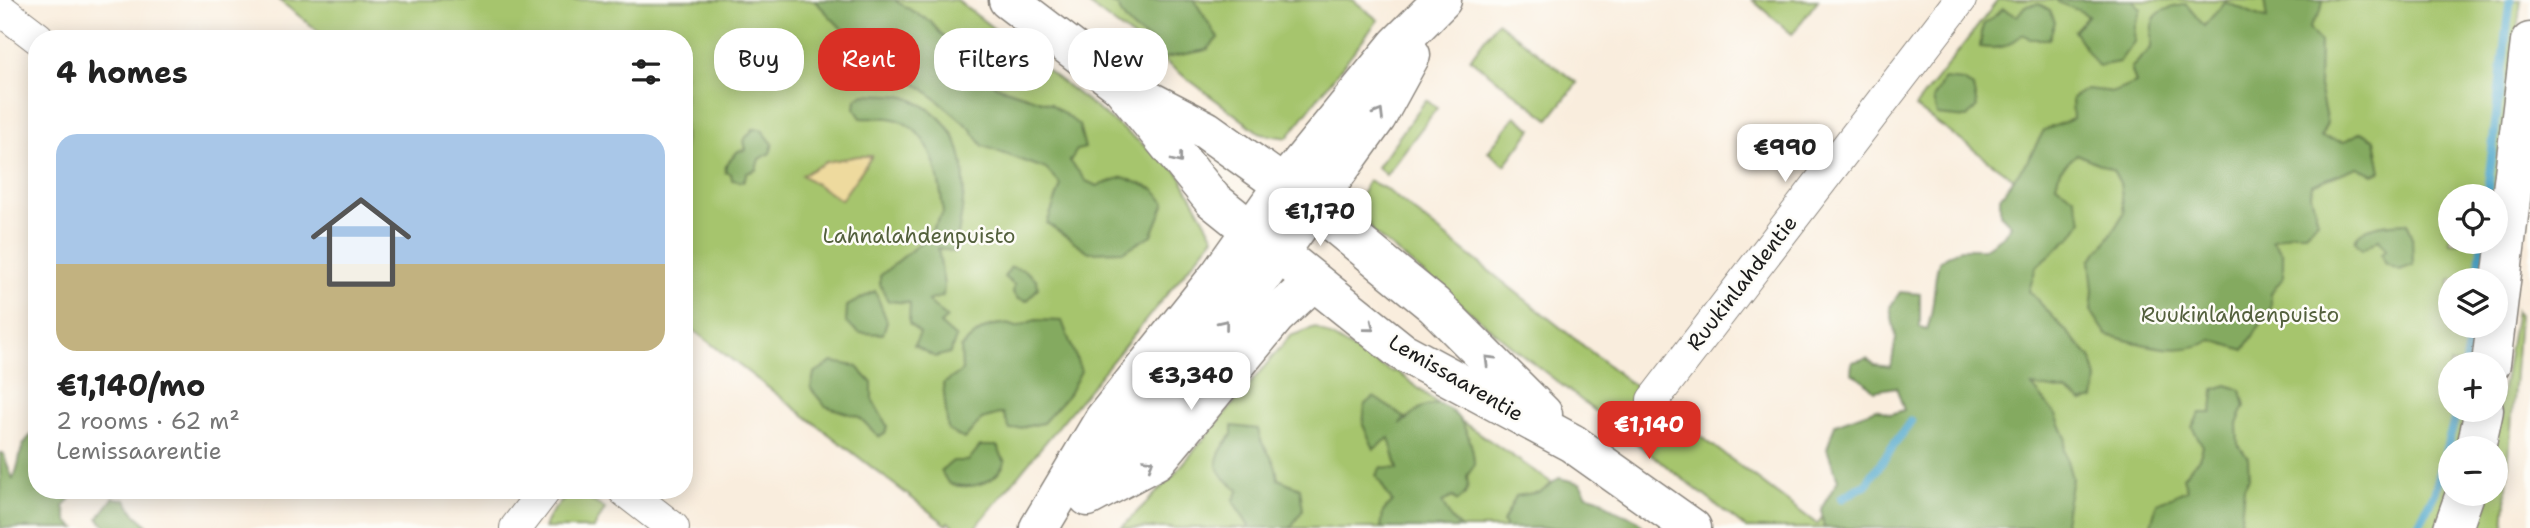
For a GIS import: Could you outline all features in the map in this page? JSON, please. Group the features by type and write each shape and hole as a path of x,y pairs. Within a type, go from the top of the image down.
{"main road":[{"path":"1008,0 1068,46"},
{"path":"1043,523 1130,440 1264,243 1283,184 1397,45 1442,0"},
{"path":"1264,243 1314,207 1377,117 1442,0"},
{"path":"2492,352 2530,42"},
{"name":"Lemissaarentie","path":"1125,91 1193,178 1264,243 1401,351 1572,443 1692,528"},
{"name":"Lemissaarentie","path":"1131,91 1206,130 1314,207 1434,305 1572,443"},
{"path":"1043,523 1157,460 1276,316 1304,290 1317,284"},
{"path":"2453,528 2461,506"}],"street":[{"name":"Ruukinlahdentie","path":"1653,400 1960,0"},
{"path":"0,9 28,30"},
{"path":"516,528 538,499"},
{"path":"636,499 673,528"}],"green space":[{"name":"Lahnalahdenpuisto","path":"279,0 957,0 993,28 934,28 934,91 1054,91 1054,75 1068,86 1068,91 1074,91 1178,172 1214,237 975,528 956,528 948,522 947,525 693,330 693,30 317,30"},
{"path":"814,0 894,0 931,22 936,28 934,91 1011,91 1051,104 1079,125 1085,148 1077,150 1070,161 1086,181 1097,186 1123,177 1154,189 1165,203 1152,235 1124,251 1089,252 1047,223 1061,185 1046,169 983,146 969,127 920,86 920,28 841,28"},
{"path":"1083,0 1353,0 1378,20 1287,138 1261,134 1168,64 1168,28 1120,28"},
{"path":"1100,0 1194,0 1218,38 1207,50 1168,57 1168,28 1132,28 1118,6"},
{"path":"1752,0 1818,0 1792,34"},
{"name":"Ruukinlahdenpuisto","path":"1998,0 2521,0 2500,184 2438,184 2438,254 2491,254 2489,268 2438,268 2438,338 2479,338 2477,352 2438,352 2438,422 2466,422 2463,436 2438,436 2438,506 2445,506 2436,528 1746,528 1514,348 1374,233 1361,209 1368,180 1386,189 1638,389 1817,524 2058,211 1915,107"},
{"path":"2055,0 2133,0 2141,9 2135,26 2134,42 2119,62 2098,66 2074,31 2088,16"},
{"path":"2264,0 2323,0 2321,11 2309,28 2320,43 2319,87 2327,123 2321,137 2344,142 2361,132 2375,140 2381,171 2373,174 2357,167 2312,185 2311,195 2318,221 2305,233 2291,233 2272,241 2283,254 2283,278 2271,293 2271,308 2244,350 2212,340 2187,348 2160,348 2107,335 2091,311 2093,291 2090,260 2104,245 2124,213 2120,183 2113,170 2077,154 2060,170 2056,185 2074,197 2082,221 2072,236 2036,267 2029,291 2092,359 2097,379 2094,399 2083,402 2066,391 2032,386 2056,415 2066,438 2064,450 2072,478 2064,522 2069,528 1824,528 1821,509 1838,480 1827,449 1835,424 1876,409 1891,414 1904,410 1896,387 1874,391 1851,373 1852,362 1867,358 1875,365 1891,367 1896,338 1890,307 1900,292 1920,294 1920,327 1927,329 1939,261 1960,249 1984,249 2004,235 2011,225 2000,214 2000,197 2028,160 2044,130 2073,119 2072,98 2087,89 2114,92 2136,83 2131,68 2151,48 2153,21 2160,12 2186,4 2204,26 2225,2 2267,19"},
{"path":"2039,4 2050,10 2055,22 2049,39 2030,39 2023,34 2003,46 1980,47 1983,25 2003,9 2017,16 2025,6"},
{"path":"1497,22 1577,83 1549,119 1470,59"},
{"path":"1944,79 1963,81 1973,87 1977,107 1967,118 1937,115 1933,99"},
{"path":"864,94 895,95 913,100 934,113 949,128 958,146 963,165 964,186 955,252 938,248 944,285 943,296 928,301 947,318 940,324 956,338 950,353 935,357 914,345 920,333 909,324 910,303 888,301 880,284 880,276 926,238 943,213 936,169 924,142 904,123 889,118 861,118 855,109 856,99"},
{"path":"1426,100 1437,108 1386,175 1377,167"},
{"path":"1515,116 1532,129 1505,165 1488,152"},
{"path":"753,129 761,129 773,144 770,153 759,159 756,170 747,173 743,182 732,180 731,174 725,172 726,165 738,151 746,150 744,140"},
{"path":"2407,223 2412,235 2413,265 2400,270 2384,263 2381,254 2386,250 2379,239 2362,250 2355,241 2358,235 2369,228"},
{"path":"1011,267 1024,270 1036,279 1038,288 1027,301 1018,299 1013,293 1014,285 1004,277"},
{"path":"875,291 887,321 883,334 860,333 846,323 847,306"},
{"path":"2516,310 2519,316 2508,471 2508,436 2496,436 2496,430 2497,422 2508,422 2508,358"},
{"path":"1035,320 1062,321 1081,371 1069,394 1043,423 1010,430 1003,413 982,419 964,439 948,430 943,384 962,371 961,348 973,336 993,325 1017,327"},
{"path":"1315,327 1390,371 1398,372 1448,412 1618,528 1121,528 1172,477 1290,336"},
{"path":"832,362 856,366 872,383 872,399 887,426 885,434 879,437 859,417 825,406 811,389 814,373"},
{"path":"2227,385 2241,390 2245,406 2237,424 2238,444 2248,458 2249,478 2244,487 2240,528 2150,528 2157,503 2187,490 2183,477 2199,458 2203,446 2192,427 2200,413 2212,413 2214,389"},
{"path":"1374,397 1405,418 1400,424 1420,408 1435,405 1445,407 1461,422 1471,445 1474,466 1467,476 1466,493 1457,501 1453,497 1442,502 1451,519 1461,528 1381,528 1383,512 1392,502 1376,475 1381,467 1398,469 1389,438 1374,449 1363,425 1365,404"},
{"path":"1232,426 1258,429 1278,479 1300,488 1303,510 1290,528 1250,528 1233,501 1239,490 1223,477 1217,465 1220,452 1232,435"},
{"path":"28,438 28,499 70,499 64,507 68,522 76,528 0,528 0,453 3,453 13,479"},
{"path":"980,446 997,446 1005,462 1001,470 989,480 973,486 948,483 941,471 953,461 968,461"},
{"path":"1559,478 1580,483 1587,495 1598,498 1616,511 1635,519 1644,528 1506,528 1503,522 1516,496 1540,492"},
{"path":"112,499 126,500 136,515 151,528 107,528 98,518"},
{"path":"565,499 589,499 605,509 594,528 544,528"},
{"path":"2478,506 2506,506 2504,528 2470,528"}],"sand":[{"path":"872,156 841,200 802,175 826,162"}],"waterway":[{"path":"2488,184 2510,0"},
{"path":"2479,268 2481,254"},
{"path":"2467,352 2470,338"},
{"path":"1842,498 1866,484 1911,421"},
{"path":"2417,528 2435,492 2454,422"}]}
